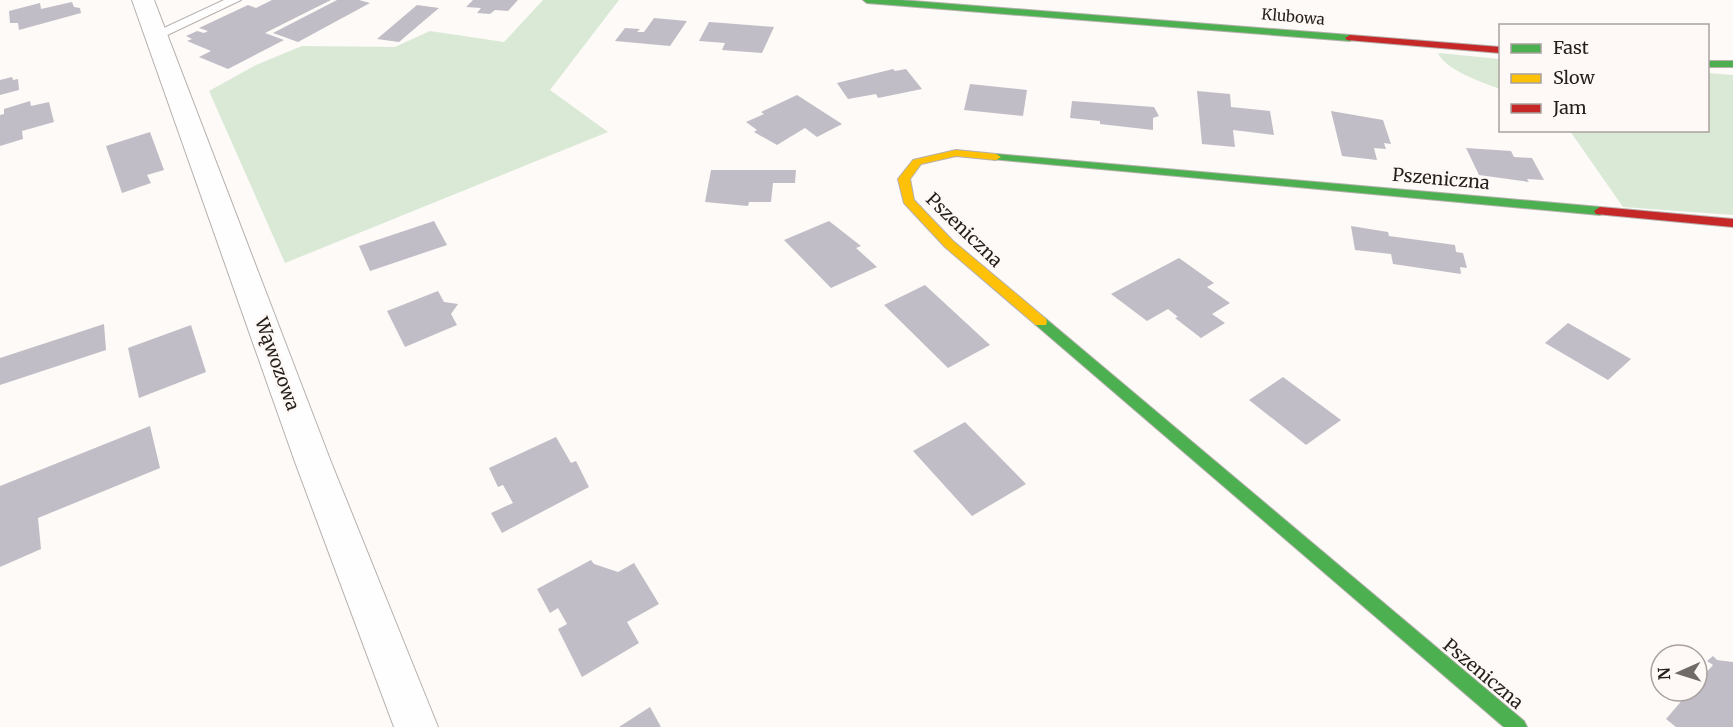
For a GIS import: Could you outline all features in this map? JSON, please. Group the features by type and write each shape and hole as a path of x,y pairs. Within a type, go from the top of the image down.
{"street":[{"name":"Wąwozowa","path":"143,0 314,462 416,727"},
{"name":"Klubowa","path":"867,0 1499,50"},
{"path":"1709,64 1733,64"},
{"name":"Pszeniczna","path":"1518,727 949,244 908,201 904,179 917,162 956,153 1733,223"}],"lane":[{"path":"156,36 235,0"}],"green space":[{"path":"543,0 619,0 550,90 608,132 285,263 209,91 256,65 302,46 395,47 430,31 504,42"},
{"path":"1438,53 1499,59 1499,89 1456,70"},
{"path":"1709,73 1733,75 1733,215 1623,207 1571,132 1709,132"}],"building":[{"path":"272,0 331,0 265,33 284,40 228,69 199,57 211,51 187,41 192,39 186,36 197,31 204,33 208,31 199,28 248,5 256,8"},
{"path":"337,0 359,0 370,3 298,42 273,33"},
{"path":"473,0 518,0 508,11 495,10 490,14 477,13 481,8 466,7"},
{"path":"72,2 74,7 80,8 81,13 19,30 18,23 10,23 9,11 40,3 41,9"},
{"path":"417,5 439,8 399,42 377,39"},
{"path":"654,18 687,21 670,46 615,41 625,28 640,29 637,32 644,32"},
{"path":"709,22 774,27 762,53 722,50 725,43 699,41"},
{"path":"893,69 895,71 906,69 922,89 878,98 876,94 848,99 837,83"},
{"path":"12,77 13,80 18,79 19,90 0,95 0,80"},
{"path":"970,84 1027,90 1023,116 964,110"},
{"path":"1197,91 1230,94 1231,107 1270,111 1274,135 1233,130 1235,147 1202,144"},
{"path":"797,95 842,124 817,137 805,128 777,145 754,132 757,130 746,122 764,114 761,112"},
{"path":"30,101 31,106 49,102 54,122 22,131 23,139 0,146 0,115 4,114 4,109"},
{"path":"1072,101 1154,107 1159,116 1153,118 1153,130 1100,124 1100,121 1070,118"},
{"path":"1331,111 1383,120 1391,144 1384,143 1386,149 1374,148 1377,160 1342,156"},
{"path":"150,132 164,170 147,175 151,183 122,193 106,146"},
{"path":"1466,148 1511,151 1514,157 1532,158 1544,180 1527,179 1529,182 1479,175"},
{"path":"711,170 796,170 795,183 773,183 771,202 749,202 748,206 705,202"},
{"path":"434,221 447,245 370,271 359,246"},
{"path":"829,221 861,246 856,248 877,267 831,288 784,240"},
{"path":"1351,226 1388,232 1389,236 1455,245 1456,252 1463,253 1467,268 1460,267 1461,274 1393,264 1391,254 1355,250"},
{"path":"1179,258 1214,283 1207,287 1230,303 1212,314 1225,323 1201,338 1175,318 1178,317 1168,309 1147,321 1111,294"},
{"path":"925,285 990,345 948,368 884,305"},
{"path":"438,291 444,302 458,304 451,314 457,325 405,347 387,311"},
{"path":"1568,323 1631,359 1608,380 1545,343"},
{"path":"104,324 106,350 0,385 0,358"},
{"path":"191,325 206,372 139,398 128,348"},
{"path":"1283,377 1341,420 1306,445 1249,400"},
{"path":"965,422 1026,484 972,516 913,451"},
{"path":"150,426 160,468 38,518 41,549 0,567 0,486"},
{"path":"556,437 571,463 576,461 589,487 502,533 491,513 513,503 503,485 498,487 489,468"},
{"path":"591,560 594,564 618,572 634,563 659,604 627,622 639,643 582,677 558,629 567,624 558,608 550,613 537,589"},
{"path":"1713,656 1717,660 1733,662 1733,727 1676,727 1666,719 1680,703 1709,703 1709,670 1713,665 1709,659"},
{"path":"650,707 661,727 619,727"}],"traffic: fast":[{"path":"867,0 1350,38"},
{"path":"1709,64 1733,64"},
{"path":"996,157 1600,211"},
{"path":"1041,322 1518,727"}],"traffic: slow":[{"path":"996,157 956,153 917,162 904,179 908,201 949,244 1041,322"}],"traffic: jam":[{"path":"1350,38 1499,50"},
{"path":"1600,211 1733,223"}]}
